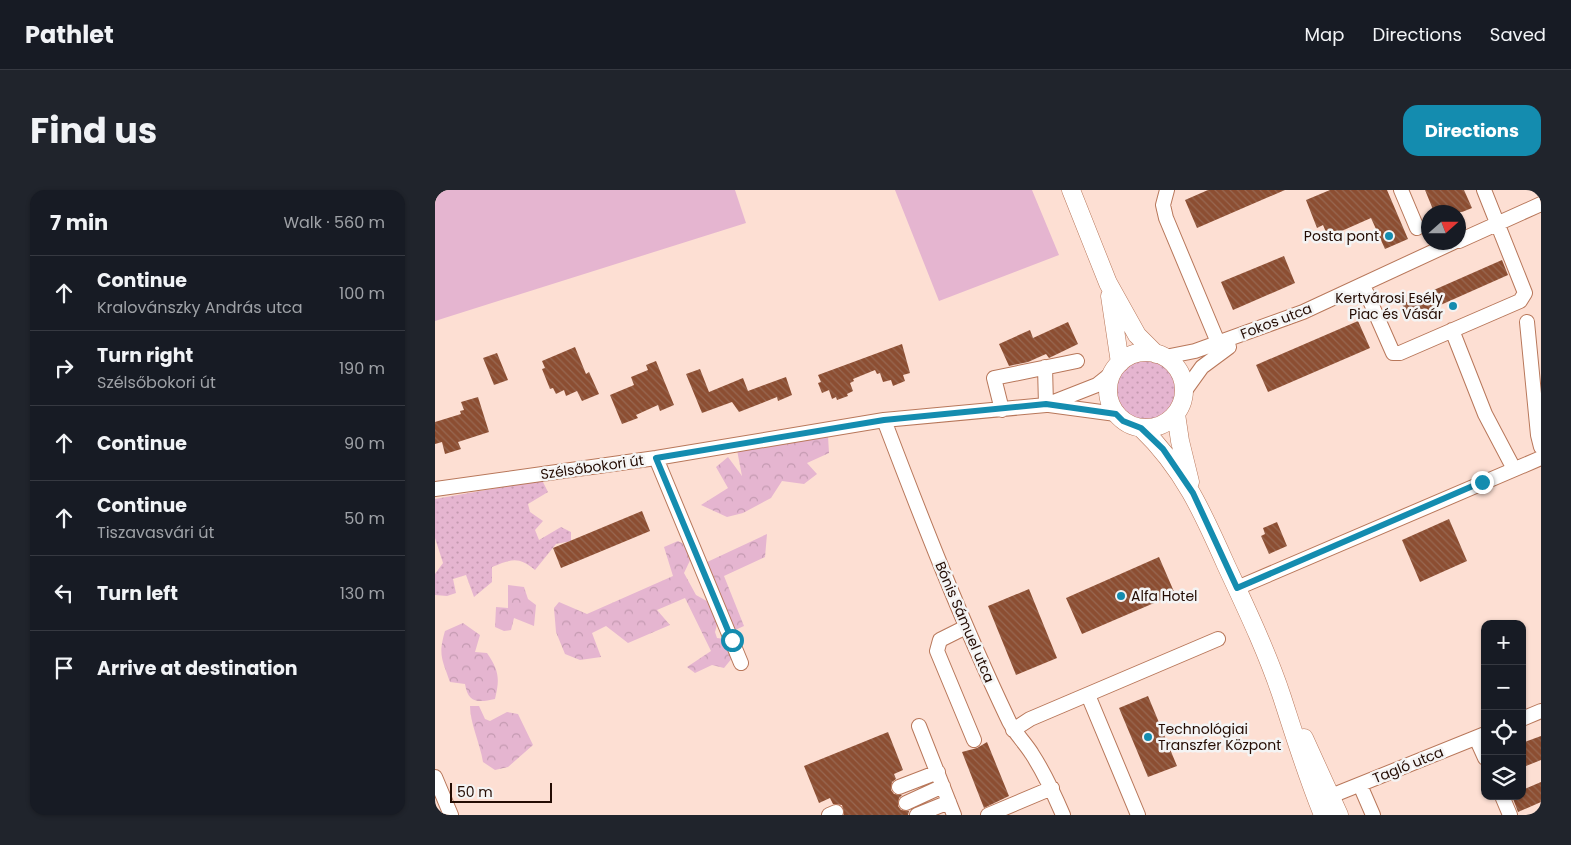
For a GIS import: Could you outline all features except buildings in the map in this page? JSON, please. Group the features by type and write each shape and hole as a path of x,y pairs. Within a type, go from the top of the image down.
{"main road":[{"path":"1071,190 1108,283 1137,335 1179,372 1184,392 1176,414 1180,441 1193,493"},
{"path":"1108,283 1116,368"},
{"path":"1160,355 1141,352 1126,358 1116,368 1109,381 1109,398 1116,414 1123,421 1141,428 1163,449 1193,493 1237,588 1281,696 1309,784 1323,815"},
{"path":"1141,428 1157,427 1176,414"},
{"path":"1281,696 1302,734 1339,815"}],"street":[{"path":"1167,190 1163,204 1166,218 1215,347"},
{"path":"1401,190 1417,228"},
{"path":"1363,285 1393,353 1400,353 1520,301 1525,293 1484,190"},
{"path":"1466,238 1541,204"},
{"name":"Fokos utca","path":"1215,347 1248,332 1303,312 1438,250"},
{"path":"1527,322 1538,435 1541,446"},
{"path":"1452,330 1485,414 1514,469"},
{"path":"1160,355 1215,347"},
{"path":"1184,392 1215,347"},
{"path":"1002,410 995,378 1077,361"},
{"path":"1045,367 1046,404"},
{"path":"1046,404 1097,385 1116,368"},
{"path":"1046,404 1116,414"},
{"name":"Szélsőbokori út","path":"435,489 656,458 884,420 1002,410 1046,404"},
{"name":"Bónis Sámuel utca","path":"884,420 966,627 1013,730 1032,753 1052,788 1063,815"},
{"path":"656,458 741,663"},
{"path":"1237,588 1541,458"},
{"path":"966,627 940,640 937,651 974,740"},
{"path":"1013,730 1030,719 1218,639"},
{"path":"1088,695 1138,815"},
{"path":"1526,717 1541,711"},
{"path":"917,815 952,808 919,726"},
{"path":"1480,736 1484,755"},
{"name":"Tagló utca","path":"1331,796 1480,736"},
{"path":"899,787 938,772"},
{"path":"435,777 451,815"},
{"path":"1360,785 1373,815"},
{"path":"905,802 943,786"},
{"path":"988,815 1052,788"},
{"path":"1504,800 1510,815"}],"green space":[{"path":"435,190 735,190 746,223 435,321"},
{"path":"895,190 1032,190 1059,255 939,301"},
{"path":"1140,360 1152,360 1168,368 1174,378 1176,390 1174,402 1168,412 1152,420 1140,420 1124,412 1116,396 1116,384 1124,368"},
{"path":"828,436 829,453 807,463 817,474 804,484 782,481 771,498 743,513 727,517 701,505 728,488 716,467 728,457 742,476 737,450"},
{"path":"542,480 548,492 528,504 530,512 543,521 535,530 539,540 561,527 571,532 571,541 556,544 535,570 524,562 515,560 492,567 492,582 474,597 466,575 453,579 456,593 447,596 435,595 435,574 443,563 435,538 435,499"},
{"path":"767,534 765,557 724,576 744,626 733,631 705,563"},
{"path":"678,541 695,550 684,573 696,595 714,605 719,618 715,632 717,638 732,640 737,652 724,668 712,665 695,673 687,667 711,651 685,598 657,610 670,625 628,643 606,626 592,633 601,657 580,660 565,654 556,632 554,608 559,602 587,614 673,576 664,547"},
{"path":"508,585 524,587 528,599 536,605 534,626 514,618 511,630 504,631 495,627 496,607 508,608"},
{"path":"463,623 480,635 475,652 487,653 494,665 498,680 495,699 475,700 469,695 465,684 450,682 441,652 443,639 445,631"},
{"path":"470,706 479,706 485,719 490,721 507,712 518,714 533,745 508,767 495,770 483,762"}],"place":[{"name":"Posta pont","path":"1389,236"},
{"name":"Kertvárosi Esély Piac és Vásár","path":"1453,306"},
{"name":"Alfa Hotel","path":"1121,596"},
{"name":"Technológiai Transzfer Központ","path":"1148,737"}],"route":[{"path":"732,640 656,458 884,420 1002,410 1046,404 1103,411 1116,414 1131,426 1141,428 1163,449 1193,493 1237,588 1482,482"}]}
